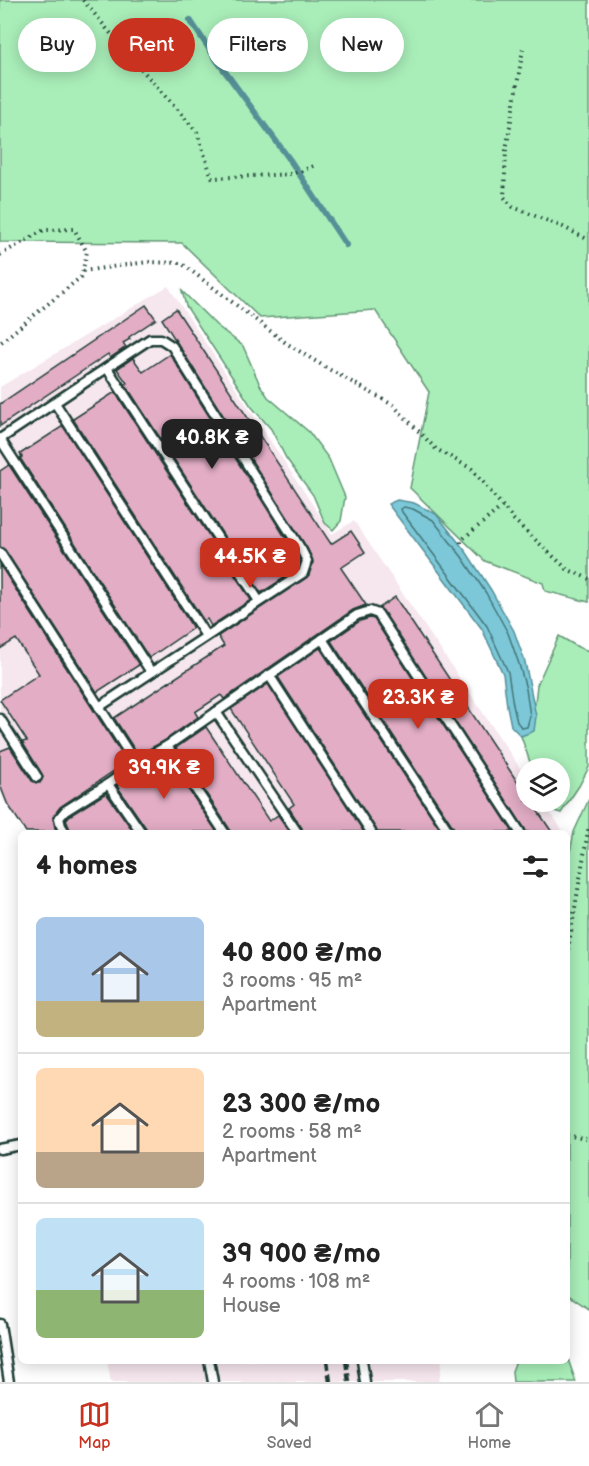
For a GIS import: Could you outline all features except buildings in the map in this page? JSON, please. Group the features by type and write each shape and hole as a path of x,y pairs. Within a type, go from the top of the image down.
{"lane":[{"path":"99,707 303,573 307,561 172,346 161,339 150,339 0,439 151,672"},
{"path":"107,368 259,601"},
{"path":"55,403 206,636"},
{"path":"0,553 136,764"},
{"path":"64,830 59,818 65,811 167,746 357,615 370,611 378,614 519,830"},
{"path":"322,639 448,830"},
{"path":"269,675 370,830"},
{"path":"216,712 296,830"},
{"path":"0,719 37,777"},
{"path":"167,746 223,830"},
{"path":"108,784 140,830"},
{"path":"0,1149 18,1146"},
{"path":"0,1324 9,1382"},
{"path":"210,1364 213,1382"},
{"path":"363,1364 365,1382"}],"path":[{"path":"83,0 198,132 212,178 291,174 315,165"},
{"path":"523,49 506,150 504,197 513,207 589,240"},
{"path":"0,255 44,230 74,229 87,252 81,277 0,342"},
{"path":"83,270 147,262 181,263 286,343 393,405 436,449 472,469 514,520 567,569 589,579"},
{"path":"461,543 465,537 503,506"},
{"path":"570,937 589,825"},
{"path":"570,1136 589,1140"}],"shaded area":[{"path":"168,286 332,534 354,521 516,762 516,812 550,812 563,830 24,830 4,801 0,790 0,387"},
{"path":"108,1364 442,1364 439,1382 111,1382"}],"green space":[{"path":"0,0 589,0 589,602 545,591 543,583 485,561 410,488 429,392 375,310 260,318 182,243 0,242"},
{"path":"182,291 216,325 243,346 260,385 268,397 309,432 329,459 345,497 341,521 333,530 325,523 313,495 286,458 271,429 251,406 186,306"},
{"path":"559,636 589,651 589,767 570,800 570,758 529,758 521,736 531,720 537,685"},
{"path":"589,799 589,1309 570,1296 570,853 574,832"},
{"path":"515,1364 570,1364 576,1382 513,1382 512,1371"}],"water":[{"path":"397,500 414,503 436,514 467,553 491,590 514,631 525,662 536,716 534,731 521,736 511,726 503,674 482,629 388,504"}],"waterway":[{"path":"195,28 290,160 346,245"}],"railway":[{"path":"328,1364 330,1382"},
{"path":"347,1364 349,1382"}]}
